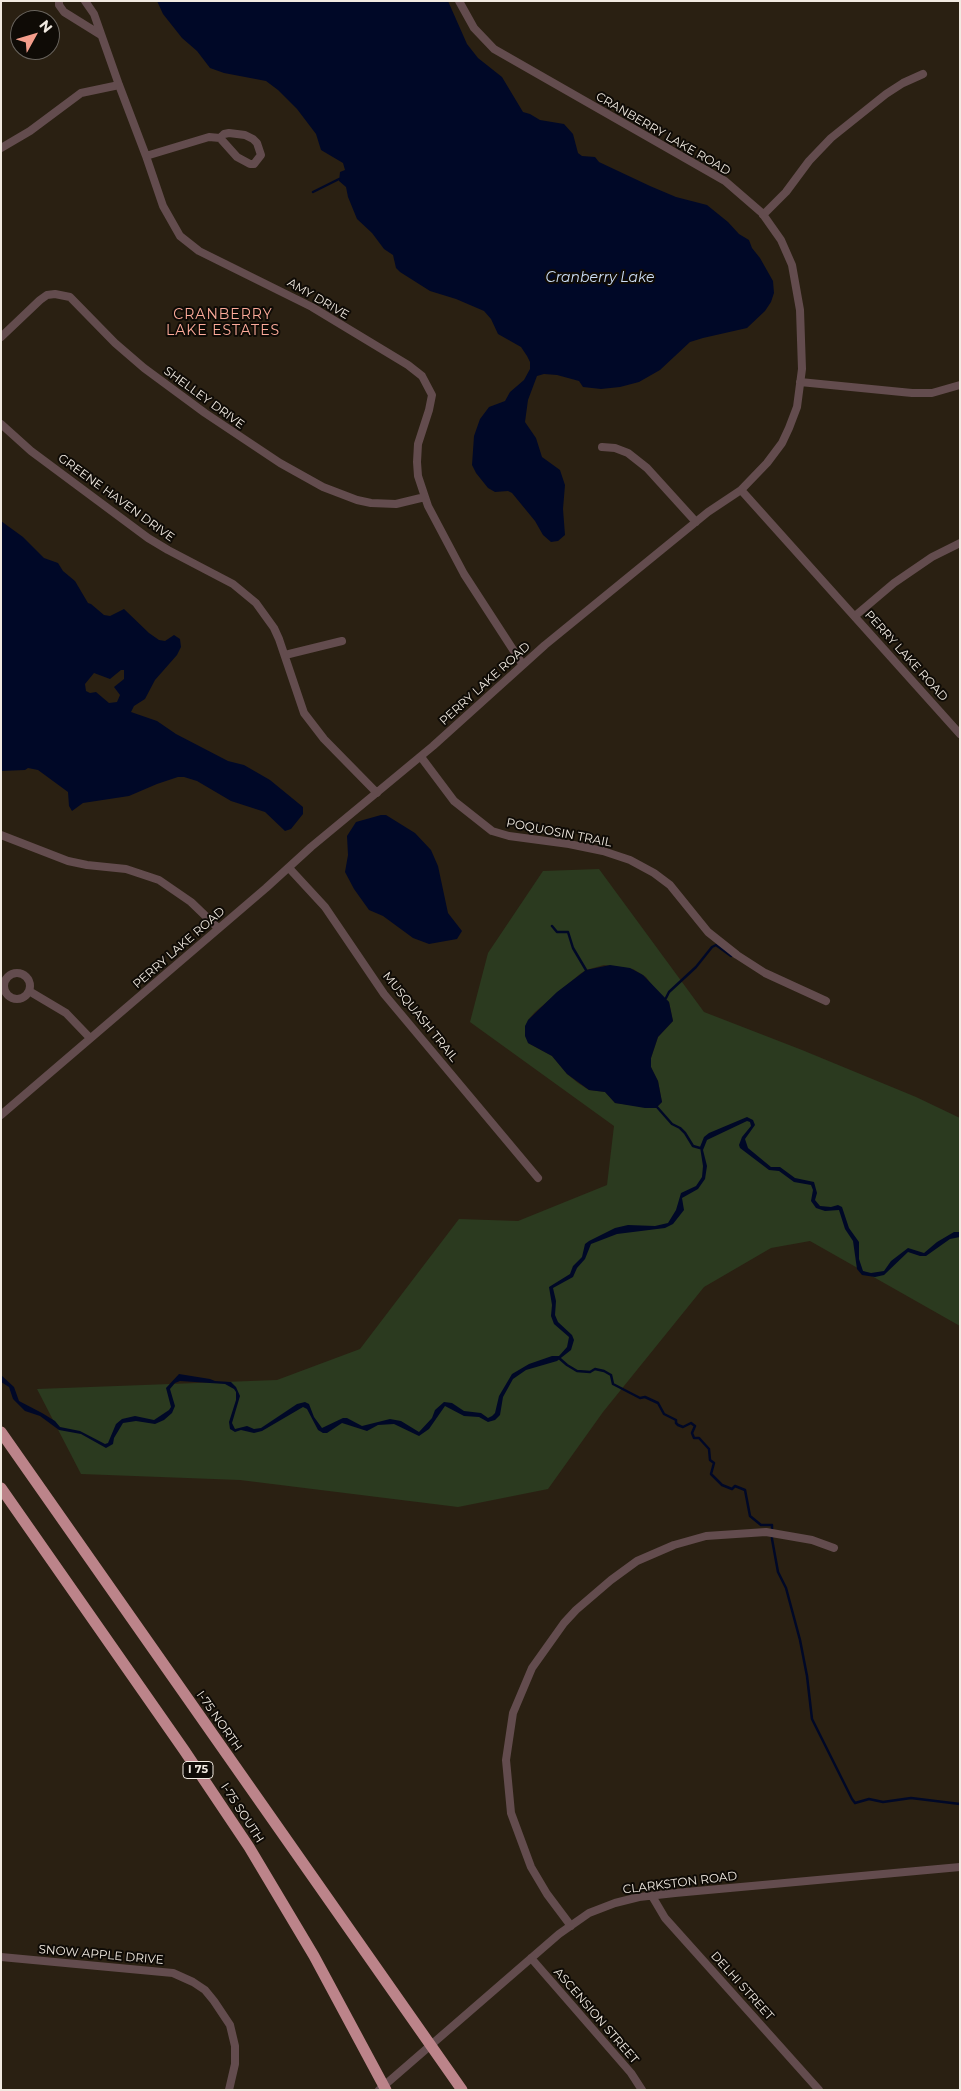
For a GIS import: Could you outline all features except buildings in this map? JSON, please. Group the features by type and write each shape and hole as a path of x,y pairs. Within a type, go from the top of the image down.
{"highway":[{"name":"I-75 NORTH","path":"1,1432 462,2090"},
{"name":"I-75 SOUTH","path":"1,1488 184,1750 248,1847 314,1956 386,2090"}],"street":[{"path":"59,1 59,5 64,12 102,35"},
{"name":"AMY DRIVE","path":"85,1 94,14 102,35 163,206 180,236 199,252 312,307 408,365 422,376 432,395 430,410 418,444 418,476 425,498 464,574 523,665"},
{"name":"CRANBERRY LAKE ROAD","path":"459,1 474,28 494,50 725,181 763,215 781,240 792,265 797,289 801,338 800,382 796,407 782,443 742,490"},
{"path":"763,215 786,192 809,160 831,138 890,91 923,74"},
{"path":"1,148 30,131 81,93 119,85"},
{"path":"146,156 201,139 220,138 228,133 245,135 253,139 261,155 254,164 250,164 237,158 220,138"},
{"name":"SHELLEY DRIVE","path":"1,337 47,295 55,294 70,297 115,344 144,368 237,436 287,467 323,487 364,502 396,504 425,498"},
{"path":"800,382 918,393 932,393 960,384"},
{"name":"GREENE HAVEN DRIVE","path":"1,424 31,451 148,538 209,570 244,592 266,614 274,628 285,655 297,697 310,723 377,793"},
{"path":"602,447 615,448 628,453 647,468 696,522"},
{"name":"PERRY LAKE ROAD","path":"1,1115 311,847 421,756 545,645 696,522 724,500 742,490 960,734"},
{"path":"855,616 894,584 932,558 960,543"},
{"path":"285,655 342,641"},
{"name":"POQUOSIN TRAIL","path":"421,756 454,802 492,831 509,836 569,844 603,851 630,860 654,873 670,886 708,932 737,955 765,973 826,1001"},
{"path":"1,835 68,861 126,869 159,880 186,898 218,928"},
{"name":"MUSQUASH TRAIL","path":"289,868 326,906 384,994 538,1178"},
{"path":"29,991 66,1013 90,1038"},
{"path":"571,1926 530,1867 511,1813 506,1760 513,1713 532,1668 564,1623 576,1610 637,1561 674,1545 706,1536 766,1532 812,1540 834,1548"},
{"name":"CLARKSTON ROAD","path":"379,2090 531,1958 571,1926 589,1913 615,1903 652,1896 960,1867"},
{"name":"DELHI STREET","path":"652,1896 665,1918 819,2090"},
{"name":"SNOW APPLE DRIVE","path":"1,1957 173,1973 193,1982 205,1990 230,2025 235,2046 235,2064 229,2090"},
{"name":"ASCENSION STREET","path":"531,1958 642,2090"}],"green space":[{"path":"599,869 704,1012 916,1097 960,1118 960,1326 810,1241 771,1248 704,1287 603,1412 548,1489 458,1507 240,1480 81,1474 37,1389 277,1380 360,1349 459,1219 518,1221 607,1185 614,1126 470,1022 488,953 543,871","holes":["604,965 633,969 646,977 657,992 669,1002 673,1021 658,1037 651,1058 651,1067 658,1081 662,1102 656,1108 615,1103 605,1092 589,1090 567,1074 552,1056 528,1043 528,1020 580,974 586,970"]}],"water":[{"name":"Cranberry Lake","path":"157,1 448,1 467,44 478,58 502,77 523,112 540,120 564,124 573,134 578,153 582,156 595,157 599,162 676,197 707,205 728,222 739,234 749,240 773,281 774,293 771,302 765,311 747,328 690,342 660,370 639,382 601,389 583,387 579,381 557,375 544,374 537,376 528,400 525,422 536,438 542,457 560,470 565,485 563,509 565,535 558,541 551,542 543,535 535,521 512,493 508,491 495,492 488,488 472,465 474,436 480,419 489,407 505,401 510,392 524,380 530,369 530,362 521,347 498,334 491,319 484,311 456,299 430,291 400,272 396,268 393,255 384,249 372,233 357,219 346,187 339,181 340,172 345,170 343,163 321,150 316,134 297,109 266,81 224,73 210,68 163,14"},
{"path":"1,521 23,537 44,558 58,563 63,571 75,581 88,603 104,615 110,616 124,609 159,640 165,641 174,635 180,639 181,647 177,655 155,680 145,699 134,706 131,712 157,721 176,734 228,761 244,765 270,780 303,807 303,814 291,829 285,831 265,812 231,801 197,781 184,777 178,777 157,784 129,796 83,803 72,811 69,806 68,792 38,770 28,768 25,770 1,771","holes":["121,670 124,670 124,679 114,687 120,695 117,702 109,703 96,692 90,693 86,691 85,684 94,673 110,679"]},
{"path":"386,815 415,833 431,850 438,866 448,913 462,931 457,939 429,944 413,938 383,916 369,910 354,889 345,872 348,855 347,836 356,822"},
{"path":"610,965 630,968 643,975 669,1002 673,1021 658,1037 651,1058 651,1067 658,1081 662,1102 656,1108 615,1103 605,1092 589,1090 567,1074 552,1056 528,1043 525,1036 525,1026 528,1020 557,992 586,970"},
{"path":"747,1117 753,1120 755,1125 745,1139 748,1148 771,1167 780,1167 795,1178 814,1182 817,1193 815,1200 820,1206 831,1207 838,1205 842,1207 849,1228 859,1242 859,1259 863,1271 871,1273 884,1271 891,1261 908,1248 924,1253 937,1242 954,1232 960,1232 960,1237 950,1239 926,1256 908,1252 884,1275 875,1277 862,1275 857,1269 853,1241 845,1229 839,1210 825,1211 816,1208 811,1201 813,1190 811,1185 794,1182 779,1171 769,1170 740,1148 739,1145 742,1137 751,1126 750,1122 747,1121 707,1140 703,1150 707,1166 705,1179 698,1189 682,1198 684,1210 673,1224 665,1228 617,1234 591,1244 585,1259 577,1268 573,1277 553,1288 556,1301 555,1315 558,1322 572,1335 574,1340 571,1350 557,1361 526,1370 513,1379 503,1397 500,1415 495,1420 488,1422 479,1417 464,1416 445,1406 429,1429 419,1436 394,1424 378,1425 367,1431 342,1423 327,1433 323,1433 318,1430 307,1409 303,1407 262,1431 254,1433 241,1430 235,1432 230,1429 229,1422 236,1400 234,1389 225,1384 180,1381 175,1383 170,1389 175,1406 172,1413 164,1420 155,1424 136,1421 123,1423 114,1438 113,1444 106,1448 81,1434 59,1430 40,1416 25,1411 13,1399 9,1387 1,1382 1,1375 14,1387 19,1401 55,1421 60,1427 80,1431 105,1444 108,1443 116,1424 122,1419 135,1416 154,1420 169,1410 171,1407 166,1388 179,1374 231,1382 236,1387 240,1396 232,1423 235,1429 247,1426 254,1429 261,1428 297,1404 305,1402 309,1404 314,1417 322,1428 343,1418 347,1418 362,1426 390,1419 401,1421 419,1432 432,1418 435,1410 444,1402 452,1403 464,1411 481,1413 488,1418 495,1413 499,1396 512,1374 529,1364 552,1356 559,1356 567,1347 569,1337 554,1324 551,1316 552,1305 549,1287 570,1274 573,1266 582,1257 585,1244 615,1228 628,1225 655,1226 668,1223 676,1210 681,1193 696,1186 702,1177 703,1166 700,1147 704,1137 709,1133"}],"waterway":[{"path":"313,192 339,179"},
{"path":"552,926 557,932 568,932 573,948 586,970"},
{"path":"666,998 669,992 696,967 712,947 716,945 731,956"},
{"path":"657,1107 672,1124 685,1133 693,1146 700,1148"},
{"path":"559,1358 577,1371 590,1372 595,1369 604,1371 611,1375 613,1384 640,1398 645,1397 658,1403 664,1414 676,1420 678,1425 683,1427 691,1423 695,1426 692,1433 694,1438 699,1438 709,1449 710,1460 714,1463 711,1474 722,1485 732,1489 735,1486 745,1490 750,1516 761,1525 772,1525 772,1539 778,1572 786,1588 800,1640 807,1676 812,1719 855,1803 869,1799 883,1802 911,1798 960,1804"}],"district":[{"name":"CRANBERRY LAKE ESTATES","path":"223,324"}]}
